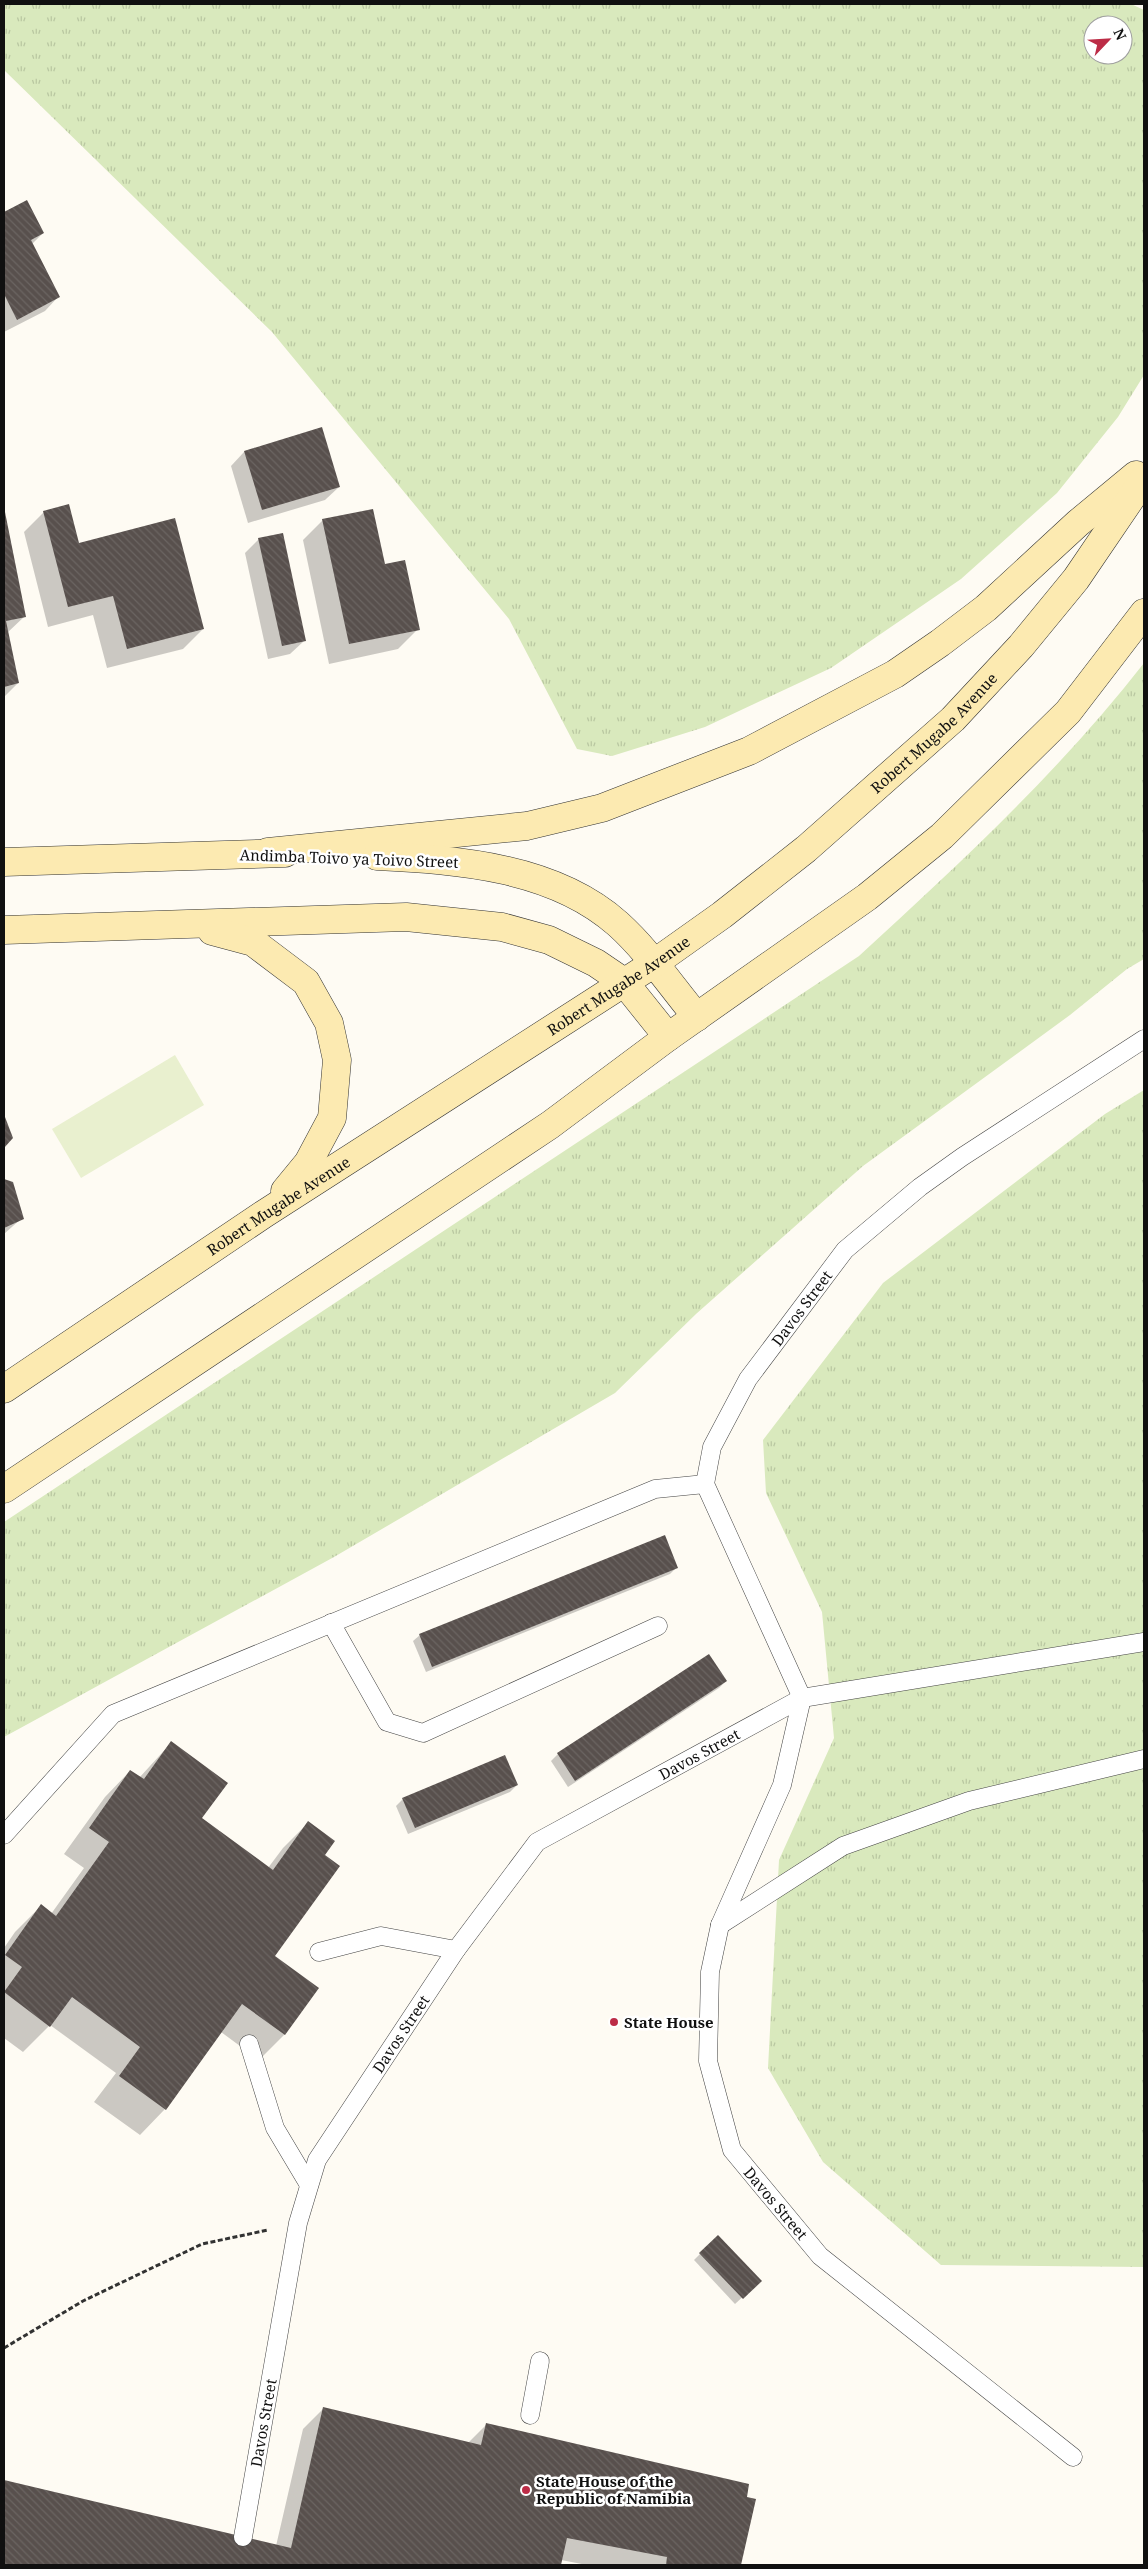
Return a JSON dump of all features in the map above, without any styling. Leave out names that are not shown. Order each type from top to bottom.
[{"type":"main road","points":[[268,852],[527,826],[602,808],[750,751],[895,674],[940,643],[986,608],[1078,523],[1144,468]]},
{"type":"main road","name":"Robert Mugabe Avenue","points":[[4,1389],[264,1214],[653,964],[722,915],[806,850],[953,719],[1021,646],[1076,579],[1144,479]]},
{"type":"main road","points":[[4,1489],[550,1125],[668,1037],[867,896],[942,836],[1068,712],[1144,613]]},
{"type":"main road","name":"Andimba Toivo ya Toivo Street","points":[[4,862],[268,852],[440,859],[486,866],[528,877],[564,890],[587,902],[617,923],[637,942],[697,1017]]},
{"type":"main road","points":[[4,930],[406,917],[502,927],[549,940],[596,963],[624,982],[668,1037]]},
{"type":"main road","points":[[183,924],[253,942],[306,982],[329,1023],[337,1060],[332,1118],[308,1163],[264,1214]]},
{"type":"lane","name":"Davos Street","points":[[705,1484],[712,1447],[748,1379],[844,1250],[920,1187],[955,1162],[1144,1039]]},
{"type":"lane","points":[[4,1835],[113,1714],[655,1489],[705,1484],[802,1698]]},
{"type":"lane","points":[[331,1624],[387,1722],[423,1734],[658,1626]]},
{"type":"lane","name":"Davos Street","points":[[243,2537],[298,2224],[317,2160],[456,1950],[537,1842],[802,1698],[1144,1642]]},
{"type":"lane","name":"Davos Street","points":[[802,1698],[782,1785],[720,1924],[710,1972],[708,2061],[732,2150],[820,2256],[1073,2456]]},
{"type":"lane","points":[[720,1924],[844,1846],[969,1801],[1144,1759]]},
{"type":"lane","points":[[319,1952],[381,1936],[456,1950]]},
{"type":"lane","points":[[249,2044],[275,2128],[309,2186]]},
{"type":"lane","points":[[530,2415],[540,2361]]},
{"type":"path","points":[[4,2348],[83,2301],[202,2244],[298,2224]]},
{"type":"green space","points":[[4,4],[1131,4],[1144,10],[1144,375],[1118,417],[1057,493],[961,579],[831,668],[705,727],[612,756],[577,749],[509,619],[272,332],[4,70]]},
{"type":"green space","points":[[1144,663],[1144,959],[1127,969],[1070,1015],[863,1166],[696,1314],[615,1393],[334,1557],[4,1737],[4,1522],[859,956],[1008,816],[1112,703]]},
{"type":"green space","points":[[175,1055],[204,1105],[81,1178],[52,1129]]},
{"type":"green space","points":[[1144,1090],[1144,2267],[941,2265],[823,2162],[768,2068],[779,1860],[834,1738],[822,1612],[766,1493],[763,1440],[883,1283],[1105,1114]]},
{"type":"building","points":[[27,200],[44,233],[31,240],[60,297],[17,320],[4,294],[4,212]]},
{"type":"building","points":[[322,427],[340,487],[262,510],[244,451]]},
{"type":"building","points":[[69,504],[79,543],[175,518],[204,629],[127,649],[113,596],[68,607],[43,511]]},
{"type":"building","points":[[373,509],[385,564],[405,560],[420,630],[349,644],[322,519]]},
{"type":"building","points":[[5,512],[26,617],[6,621],[19,683],[4,687]]},
{"type":"building","points":[[283,533],[306,641],[282,646],[258,538]]},
{"type":"building","points":[[5,1117],[13,1138],[4,1148],[4,1119]]},
{"type":"building","points":[[4,1179],[13,1182],[24,1219],[4,1228]]},
{"type":"building","points":[[665,1535],[678,1568],[432,1667],[419,1634]]},
{"type":"building","points":[[709,1654],[727,1681],[575,1781],[557,1753]]},
{"type":"building","points":[[171,1741],[228,1783],[202,1818],[273,1870],[308,1821],[335,1841],[325,1855],[340,1866],[275,1956],[319,1988],[285,2035],[242,2004],[166,2110],[119,2076],[140,2047],[72,1997],[50,2027],[4,1992],[22,1967],[5,1955],[41,1904],[56,1916],[109,1842],[89,1828],[130,1770],[144,1779]]},
{"type":"building","points":[[505,1755],[518,1785],[415,1828],[402,1798]]},
{"type":"building","points":[[718,2235],[762,2281],[743,2299],[699,2253]]},
{"type":"building","name":"State House of the Republic of Namibia","points":[[323,2407],[481,2445],[486,2423],[749,2484],[747,2497],[756,2499],[741,2565],[666,2565],[667,2557],[567,2538],[561,2565],[4,2565],[4,2480],[291,2548]]},
{"type":"place","name":"State House","points":[[614,2022]]},
{"type":"place","name":"State House of the Republic of Namibia","points":[[526,2490]]}]
